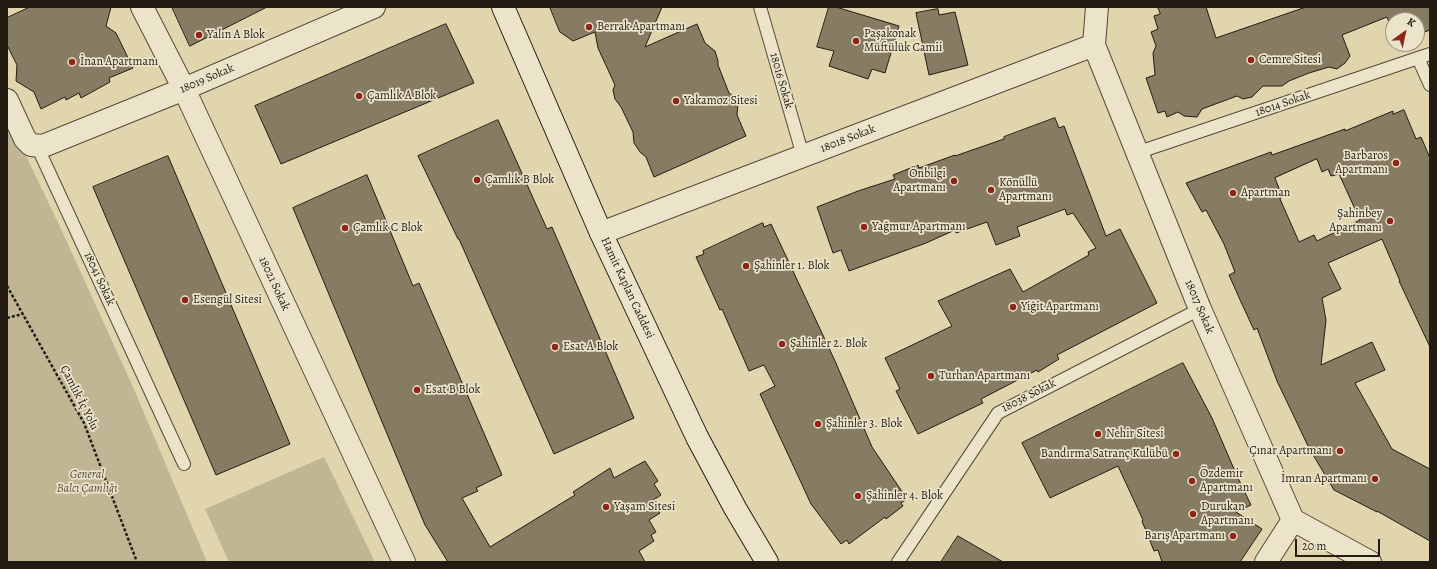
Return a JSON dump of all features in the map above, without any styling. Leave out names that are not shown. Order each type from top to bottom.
[{"type":"street","name":"18021 Sokak","points":[[142,7],[184,89],[404,562]]},
{"type":"street","name":"18019 Sokak","points":[[37,146],[49,144],[184,89],[374,7]]},
{"type":"street","name":"Hamit Kaplan Caddesi","points":[[503,7],[601,233],[697,437],[739,515],[767,562]]},
{"type":"street","name":"18017 Sokak","points":[[1097,7],[1094,45],[1136,153],[1200,309],[1293,520]]},
{"type":"street","name":"18018 Sokak","points":[[601,233],[1094,45]]},
{"type":"street","name":"18041 Sokak","points":[[7,100],[25,139],[31,145],[37,146]]},
{"type":"street","points":[[1266,562],[1293,520],[1370,562]]},
{"type":"lane","name":"18016 Sokak","points":[[760,7],[803,156]]},
{"type":"lane","name":"18014 Sokak","points":[[1136,153],[1430,54]]},
{"type":"lane","points":[[1418,58],[1430,86]]},
{"type":"lane","name":"18041 Sokak","points":[[37,146],[184,464]]},
{"type":"lane","name":"18038 Sokak","points":[[898,562],[998,413],[1200,309]]},
{"type":"path","name":"Çamlık İç Yolu","points":[[7,286],[84,423],[137,562]]},
{"type":"path","points":[[7,318],[23,314]]},
{"type":"green space","name":"General Balcı Çamlığı","points":[[7,116],[61,229],[133,387],[207,562],[7,562]]},
{"type":"green space","points":[[324,457],[375,562],[229,562],[205,509]]},
{"type":"building","name":"İnan Apartmanı","points":[[30,7],[111,7],[106,26],[116,33],[133,68],[109,78],[110,82],[81,98],[79,93],[66,100],[65,97],[41,109],[34,92],[16,81],[17,65],[7,45],[7,18]]},
{"type":"building","name":"Yalın A Blok","points":[[172,7],[267,7],[190,46]]},
{"type":"building","name":"Yakamoz Sitesi","points":[[550,7],[662,7],[645,47],[697,24],[705,43],[715,51],[718,65],[729,93],[738,103],[737,115],[746,136],[654,177],[646,157],[640,152],[634,143],[633,132],[621,107],[615,99],[613,90],[615,85],[598,48],[595,32],[573,41],[560,32]]},
{"type":"building","name":"Paşakonak Müftülük Camii","points":[[829,7],[836,7],[899,26],[885,73],[872,69],[868,79],[829,66],[834,51],[817,47]]},
{"type":"building","name":"Cemre Sitesi","points":[[1158,7],[1206,7],[1216,38],[1306,7],[1430,7],[1430,30],[1425,32],[1425,12],[1385,12],[1385,18],[1342,35],[1350,56],[1345,63],[1337,69],[1329,67],[1309,73],[1289,81],[1282,86],[1263,86],[1252,97],[1243,99],[1237,96],[1202,109],[1197,117],[1184,116],[1178,112],[1167,117],[1165,111],[1158,113],[1146,78],[1155,75],[1153,53],[1156,46],[1151,32],[1158,29],[1154,16],[1160,14]]},
{"type":"building","points":[[938,9],[939,15],[955,12],[968,65],[929,75],[916,13]]},
{"type":"building","name":"Çamlık A Blok","points":[[446,24],[474,83],[281,164],[255,106]]},
{"type":"building","points":[[1404,110],[1416,139],[1421,137],[1430,158],[1430,347],[1399,281],[1382,239],[1328,263],[1341,289],[1322,298],[1326,320],[1321,365],[1372,342],[1385,370],[1355,383],[1392,449],[1430,469],[1430,541],[1377,511],[1334,490],[1309,448],[1277,381],[1257,328],[1254,330],[1241,302],[1229,275],[1235,272],[1224,244],[1206,210],[1202,212],[1186,183],[1271,152],[1272,155],[1345,129],[1345,131],[1393,111],[1393,114]],"holes":[[[1317,159],[1322,172],[1328,169],[1331,176],[1339,174],[1360,220],[1317,241],[1314,235],[1299,242],[1280,199],[1282,196],[1275,178]]]},
{"type":"building","points":[[1055,118],[1059,128],[1064,126],[1106,236],[1120,229],[1157,303],[1057,355],[1059,359],[1038,372],[1037,370],[981,399],[983,403],[918,434],[896,391],[900,389],[885,358],[952,326],[938,301],[1010,269],[1023,292],[1089,255],[1088,252],[1096,248],[1073,213],[1067,215],[1065,209],[1017,227],[1020,236],[996,245],[987,222],[956,233],[955,230],[926,243],[849,271],[841,250],[833,253],[817,207],[858,191],[895,179],[893,175],[918,165],[919,168],[955,156],[1004,139],[1004,137]]},
{"type":"building","name":"Esat A Blok","points":[[498,120],[547,229],[552,227],[634,418],[554,454],[459,239],[418,156]]},
{"type":"building","name":"Esengül Sitesi","points":[[168,156],[290,444],[216,475],[93,187]]},
{"type":"building","points":[[367,175],[413,286],[419,283],[502,475],[476,488],[478,491],[462,498],[490,547],[575,495],[573,492],[610,468],[614,478],[645,461],[658,481],[654,484],[661,495],[652,501],[660,513],[649,520],[656,532],[651,535],[654,541],[639,551],[645,562],[448,562],[425,525],[293,208]]},
{"type":"building","points":[[763,223],[764,227],[771,224],[835,361],[872,447],[907,499],[901,503],[903,506],[886,519],[885,517],[849,544],[847,540],[841,544],[811,504],[760,394],[775,386],[764,365],[749,371],[722,309],[720,310],[696,257],[704,254],[703,251]]},
{"type":"building","points":[[1183,363],[1212,418],[1251,505],[1236,512],[1262,529],[1240,562],[1162,562],[1158,550],[1154,551],[1142,521],[1143,520],[1118,466],[1050,498],[1022,443]]},
{"type":"building","points":[[958,536],[1003,562],[941,562]]},
{"type":"place","name":"Berrak Apartmanı","points":[[589,27]]},
{"type":"place","name":"Yalın A Blok","points":[[199,35]]},
{"type":"place","name":"Paşakonak Müftülük Camii","points":[[856,41]]},
{"type":"place","name":"Cemre Sitesi","points":[[1251,60]]},
{"type":"place","name":"İnan Apartmanı","points":[[72,62]]},
{"type":"place","name":"Çamlık A Blok","points":[[359,96]]},
{"type":"place","name":"Yakamoz Sitesi","points":[[676,101]]},
{"type":"place","name":"Barbaros Apartmanı","points":[[1396,163]]},
{"type":"place","name":"Çamlık B Blok","points":[[477,180]]},
{"type":"place","name":"Önbilgi Apartmanı","points":[[954,181]]},
{"type":"place","name":"Könüllü Apartmanı","points":[[991,190]]},
{"type":"place","name":"Apartman","points":[[1233,193]]},
{"type":"place","name":"Şahinbey Apartmanı","points":[[1390,221]]},
{"type":"place","name":"Yağmur Apartmanı","points":[[864,227]]},
{"type":"place","name":"Çamlık C Blok","points":[[345,228]]},
{"type":"place","name":"Şahinler 1. Blok","points":[[746,266]]},
{"type":"place","name":"Esengül Sitesi","points":[[185,300]]},
{"type":"place","name":"Yiğit Apartmanı","points":[[1013,307]]},
{"type":"place","name":"Şahinler 2. Blok","points":[[782,344]]},
{"type":"place","name":"Esat A Blok","points":[[555,347]]},
{"type":"place","name":"Turhan Apartmanı","points":[[931,376]]},
{"type":"place","name":"Esat B Blok","points":[[417,390]]},
{"type":"place","name":"Şahinler 3. Blok","points":[[818,424]]},
{"type":"place","name":"Nehir Sitesi","points":[[1098,434]]},
{"type":"place","name":"Çınar Apartmanı","points":[[1340,451]]},
{"type":"place","name":"Bandırma Satranç Kulübü","points":[[1176,454]]},
{"type":"place","name":"İmran Apartmanı","points":[[1375,479]]},
{"type":"place","name":"Özdemir Apartmanı","points":[[1192,481]]},
{"type":"place","name":"Şahinler 4. Blok","points":[[858,496]]},
{"type":"place","name":"Yaşam Sitesi","points":[[606,507]]},
{"type":"place","name":"Durukan Apartmanı","points":[[1193,514]]},
{"type":"place","name":"Barış Apartmanı","points":[[1233,536]]}]
